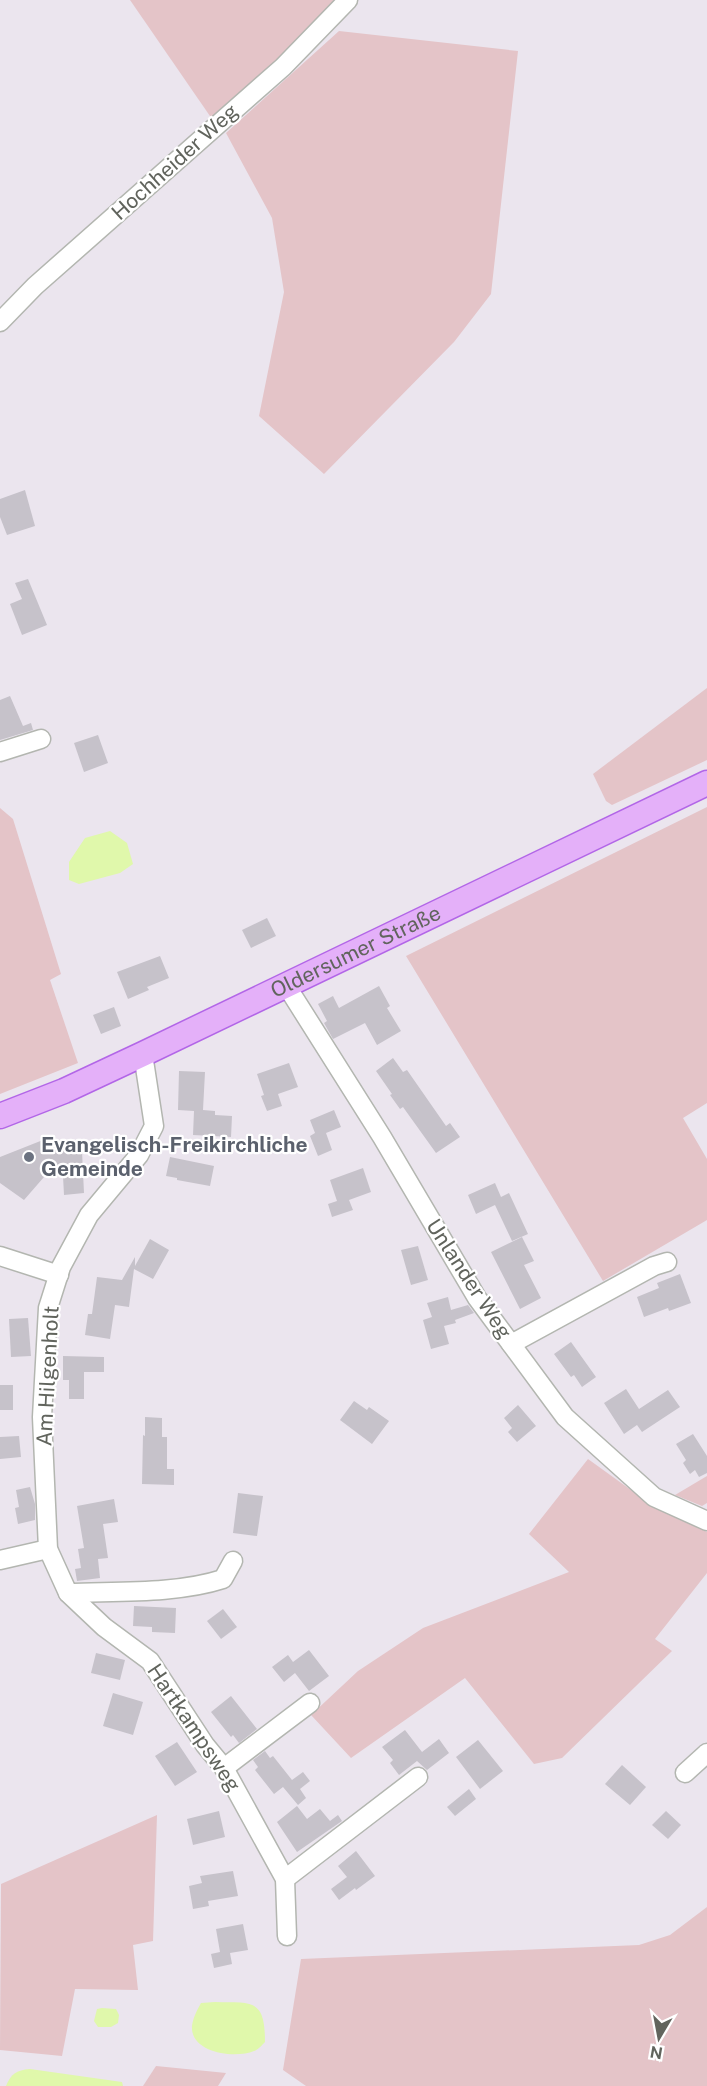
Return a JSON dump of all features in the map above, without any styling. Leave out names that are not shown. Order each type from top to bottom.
[{"type":"main road","name":"Oldersumer Straße","points":[[0,1116],[64,1091],[143,1054],[707,783]]},
{"type":"street","name":"Hochheider Weg","points":[[0,322],[36,286],[283,67],[348,0]]},
{"type":"street","points":[[0,752],[41,739]]},
{"type":"street","name":"Unlander Weg","points":[[286,985],[382,1137],[477,1298],[565,1417],[654,1497],[707,1521]]},
{"type":"street","name":"Am Hilgenholt","points":[[48,1548],[42,1417],[48,1308],[59,1275],[89,1215],[139,1155],[154,1126],[143,1054]]},
{"type":"street","points":[[0,1256],[59,1275]]},
{"type":"street","points":[[511,1344],[654,1266],[668,1262]]},
{"type":"street","points":[[0,1560],[48,1548]]},
{"type":"street","name":"Hartkampsweg","points":[[48,1548],[68,1593],[104,1627],[150,1661],[205,1745],[224,1768],[285,1879],[288,1936]]},
{"type":"street","points":[[68,1593],[208,1584],[223,1579],[233,1561]]},
{"type":"street","points":[[224,1768],[310,1703]]},
{"type":"street","points":[[685,1773],[707,1753]]},
{"type":"street","points":[[285,1879],[418,1777]]},
{"type":"shaded area","points":[[130,0],[341,0],[277,66],[212,119]]},
{"type":"shaded area","points":[[339,31],[518,51],[491,294],[454,342],[324,474],[259,416],[284,292],[272,218],[226,133]]},
{"type":"shaded area","points":[[707,688],[707,760],[612,805],[606,801],[593,774]]},
{"type":"shaded area","points":[[707,807],[707,1103],[683,1118],[707,1159],[707,1220],[603,1281],[406,956]]},
{"type":"shaded area","points":[[0,808],[13,819],[61,974],[50,980],[78,1063],[0,1094]]},
{"type":"shaded area","points":[[110,831],[127,843],[133,864],[120,873],[79,884],[69,880],[69,862],[85,838]]},
{"type":"shaded area","points":[[588,1459],[649,1503],[707,1532],[707,1573],[655,1639],[672,1651],[562,1758],[534,1764],[465,1678],[351,1758],[311,1715],[358,1671],[423,1628],[569,1572],[529,1534]]},
{"type":"shaded area","points":[[707,1476],[707,1503],[702,1506],[675,1495]]},
{"type":"shaded area","points":[[157,1815],[153,1941],[133,1945],[138,1990],[75,1989],[62,2056],[0,2050],[1,1884]]},
{"type":"shaded area","points":[[707,1907],[707,2086],[306,2086],[283,2070],[301,1959],[639,1945],[670,1935]]},
{"type":"shaded area","points":[[201,2003],[247,2003],[259,2010],[265,2042],[255,2050],[246,2053],[226,2054],[215,2052],[198,2042],[193,2035],[192,2026],[195,2014]]},
{"type":"shaded area","points":[[97,2009],[116,2009],[119,2015],[118,2023],[111,2027],[98,2027],[94,2021]]},
{"type":"shaded area","points":[[156,2066],[226,2073],[218,2086],[143,2086]]},
{"type":"shaded area","points":[[30,2069],[122,2082],[123,2086],[6,2086],[15,2073]]},
{"type":"building","points":[[25,490],[35,526],[7,535],[0,517],[0,499]]},
{"type":"building","points":[[28,579],[47,625],[22,635],[10,604],[22,599],[15,583]]},
{"type":"building","points":[[10,696],[23,726],[31,723],[33,730],[0,740],[0,700]]},
{"type":"building","points":[[98,735],[108,763],[84,772],[74,743]]},
{"type":"building","points":[[267,918],[276,936],[251,948],[242,930]]},
{"type":"building","points":[[160,956],[169,978],[147,987],[149,990],[128,999],[117,972]]},
{"type":"building","points":[[379,986],[390,1006],[387,1008],[401,1031],[377,1045],[365,1023],[333,1039],[324,1023],[327,1021],[318,1004],[333,996],[339,1008]]},
{"type":"building","points":[[114,1007],[121,1026],[101,1034],[93,1015]]},
{"type":"building","points":[[393,1058],[403,1072],[407,1070],[446,1126],[450,1123],[460,1137],[436,1153],[403,1107],[400,1109],[376,1071]]},
{"type":"building","points":[[289,1063],[298,1087],[278,1094],[282,1106],[267,1111],[261,1096],[264,1095],[257,1074]]},
{"type":"building","points":[[179,1071],[205,1072],[203,1110],[215,1111],[215,1115],[232,1116],[231,1137],[193,1135],[194,1111],[178,1110]]},
{"type":"building","points":[[334,1110],[341,1127],[326,1133],[332,1150],[318,1156],[310,1136],[315,1133],[310,1120]]},
{"type":"building","points":[[48,1138],[66,1153],[82,1151],[84,1193],[64,1195],[63,1176],[44,1177],[24,1200],[0,1183],[0,1157]]},
{"type":"building","points":[[170,1157],[214,1166],[210,1186],[166,1176]]},
{"type":"building","points":[[363,1168],[371,1192],[349,1200],[353,1210],[332,1217],[328,1204],[337,1201],[330,1180]]},
{"type":"building","points":[[495,1183],[501,1197],[509,1193],[528,1234],[512,1241],[495,1205],[476,1214],[468,1195]]},
{"type":"building","points":[[522,1237],[534,1261],[524,1265],[541,1298],[520,1309],[491,1252]]},
{"type":"building","points":[[150,1239],[169,1250],[153,1279],[134,1269],[129,1307],[115,1305],[110,1339],[85,1335],[88,1314],[92,1314],[97,1277],[122,1280],[135,1257],[135,1266]]},
{"type":"building","points":[[418,1246],[428,1280],[411,1285],[401,1250]]},
{"type":"building","points":[[680,1274],[691,1303],[644,1317],[637,1297],[659,1288],[657,1283]]},
{"type":"building","points":[[448,1297],[451,1310],[468,1305],[474,1313],[455,1320],[456,1323],[444,1326],[449,1344],[431,1349],[423,1320],[432,1317],[427,1303]]},
{"type":"building","points":[[28,1318],[31,1356],[11,1357],[9,1319]]},
{"type":"building","points":[[571,1342],[596,1377],[582,1387],[574,1375],[571,1377],[554,1354]]},
{"type":"building","points":[[63,1356],[104,1357],[104,1372],[84,1372],[84,1399],[69,1399],[69,1380],[63,1380]]},
{"type":"building","points":[[0,1385],[13,1385],[13,1410],[0,1410]]},
{"type":"building","points":[[626,1389],[639,1409],[668,1390],[680,1407],[642,1432],[637,1425],[624,1434],[604,1403]]},
{"type":"building","points":[[354,1401],[367,1410],[369,1407],[389,1421],[372,1444],[340,1420]]},
{"type":"building","points":[[518,1405],[536,1426],[517,1442],[508,1432],[512,1428],[504,1418]]},
{"type":"building","points":[[145,1417],[162,1418],[162,1437],[167,1437],[167,1469],[174,1469],[174,1485],[142,1484]]},
{"type":"building","points":[[693,1434],[707,1456],[707,1473],[699,1477],[695,1470],[690,1474],[683,1463],[686,1460],[676,1444]]},
{"type":"building","points":[[19,1436],[21,1457],[0,1459],[0,1437]]},
{"type":"building","points":[[30,1487],[35,1504],[35,1520],[18,1524],[15,1508],[19,1507],[16,1490]]},
{"type":"building","points":[[238,1493],[263,1496],[257,1536],[233,1533]]},
{"type":"building","points":[[114,1499],[118,1522],[103,1524],[108,1558],[98,1559],[100,1578],[77,1581],[75,1569],[81,1568],[78,1549],[84,1548],[77,1506]]},
{"type":"building","points":[[134,1606],[176,1608],[175,1633],[152,1632],[152,1627],[133,1626]]},
{"type":"building","points":[[223,1609],[237,1627],[221,1639],[207,1621]]},
{"type":"building","points":[[309,1650],[329,1676],[309,1691],[295,1673],[284,1682],[272,1667],[288,1655],[293,1662]]},
{"type":"building","points":[[96,1653],[125,1660],[120,1680],[91,1673]]},
{"type":"building","points":[[113,1693],[143,1702],[133,1735],[103,1726]]},
{"type":"building","points":[[231,1696],[257,1729],[239,1743],[233,1735],[231,1737],[211,1712]]},
{"type":"building","points":[[405,1730],[422,1752],[439,1739],[449,1753],[427,1770],[417,1761],[399,1775],[390,1763],[393,1760],[382,1747]]},
{"type":"building","points":[[478,1740],[503,1771],[480,1789],[456,1757]]},
{"type":"building","points":[[177,1742],[197,1772],[175,1786],[155,1756]]},
{"type":"building","points":[[265,1751],[270,1758],[273,1756],[292,1780],[303,1772],[310,1781],[300,1789],[306,1798],[298,1805],[283,1787],[274,1794],[255,1770],[258,1767],[253,1760]]},
{"type":"building","points":[[622,1765],[646,1787],[630,1805],[605,1784]]},
{"type":"building","points":[[469,1789],[476,1799],[455,1816],[447,1807]]},
{"type":"building","points":[[297,1806],[307,1819],[320,1809],[330,1821],[338,1815],[342,1821],[297,1852],[277,1822]]},
{"type":"building","points":[[219,1811],[225,1837],[193,1845],[187,1819]]},
{"type":"building","points":[[666,1811],[681,1825],[668,1839],[652,1825]]},
{"type":"building","points":[[356,1851],[375,1876],[339,1900],[331,1889],[347,1877],[338,1866]]},
{"type":"building","points":[[233,1871],[238,1896],[208,1901],[209,1906],[193,1909],[189,1886],[202,1883],[200,1876]]},
{"type":"building","points":[[243,1924],[248,1950],[230,1953],[232,1964],[214,1968],[211,1954],[220,1952],[216,1929]]},
{"type":"place","name":"Evangelisch-Freikirchliche Gemeinde","points":[[29,1157]]}]
